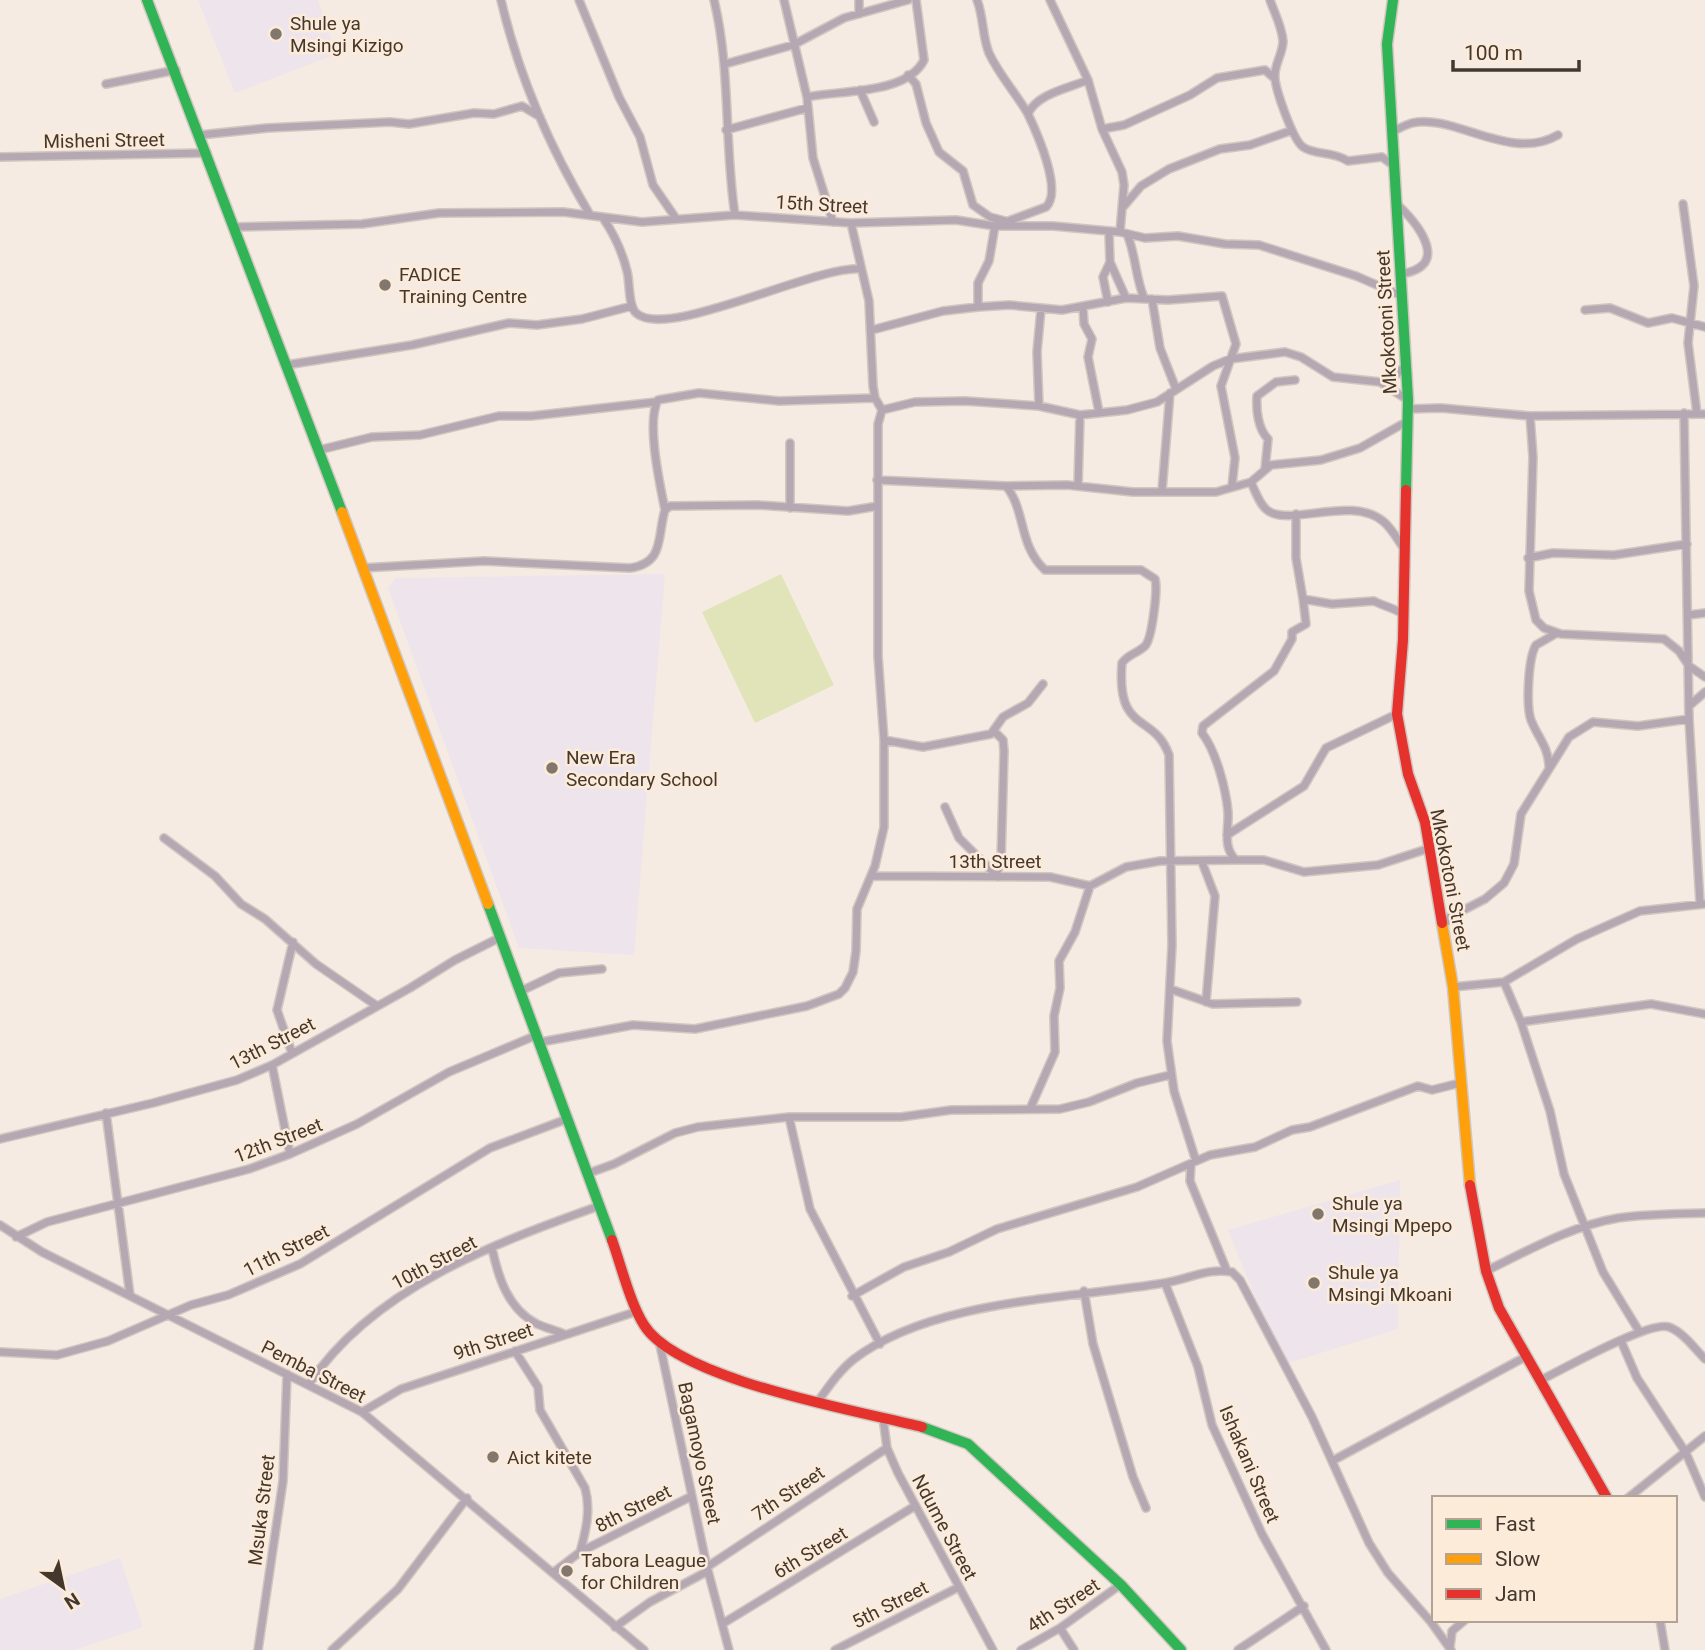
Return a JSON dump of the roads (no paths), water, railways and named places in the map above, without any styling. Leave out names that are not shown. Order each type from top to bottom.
[{"type":"main road","points":[[147,0],[208,153],[233,227],[319,450],[644,1326],[660,1345],[720,1374],[883,1415],[939,1431],[968,1444],[1121,1585],[1181,1650]]},
{"type":"main road","name":"Mkokotoni Street","points":[[1393,0],[1387,44],[1408,405],[1401,613],[1403,639],[1397,713],[1408,774],[1425,822],[1427,849],[1453,987],[1466,1166],[1486,1270],[1499,1308],[1606,1496]]},
{"type":"street","points":[[501,0],[505,27],[537,115],[567,177],[589,214]]},
{"type":"street","points":[[579,0],[619,97],[640,137],[653,185],[675,217]]},
{"type":"street","points":[[714,0],[723,37],[726,130],[735,215]]},
{"type":"street","points":[[784,0],[807,97],[813,158],[833,222]]},
{"type":"street","points":[[859,0],[859,14]]},
{"type":"street","points":[[725,64],[793,45],[859,14],[908,0]]},
{"type":"street","points":[[807,97],[877,89],[908,75],[924,60],[916,0]]},
{"type":"street","points":[[977,0],[984,16],[990,55],[1028,114],[1050,175],[1053,195],[1046,207],[995,226],[989,261],[978,283],[978,307]]},
{"type":"street","points":[[1050,0],[1088,80],[1102,129],[1122,172],[1123,233],[1134,250],[1138,282],[1148,298],[1173,391],[1162,491]]},
{"type":"street","points":[[1270,0],[1281,29],[1283,44],[1274,79]]},
{"type":"street","points":[[106,84],[176,70]]},
{"type":"street","points":[[1102,129],[1124,125],[1190,95],[1217,78],[1265,70],[1274,79],[1290,131],[1302,147],[1312,151],[1338,153],[1348,161],[1382,157],[1394,161]]},
{"type":"street","points":[[908,75],[916,84],[926,123],[939,152],[963,171],[973,205],[990,217],[1006,221]]},
{"type":"street","points":[[1028,114],[1035,102],[1088,80]]},
{"type":"street","points":[[860,90],[874,122]]},
{"type":"street","points":[[200,135],[267,128],[390,122],[410,124],[474,113],[494,114],[522,106],[537,115]]},
{"type":"street","points":[[726,130],[807,108]]},
{"type":"street","points":[[1391,132],[1419,123],[1523,144],[1545,142],[1558,135]]},
{"type":"street","points":[[1124,206],[1141,186],[1169,169],[1220,149],[1250,145],[1290,131]]},
{"type":"street","name":"Misheni Street","points":[[0,157],[208,153]]},
{"type":"street","points":[[1380,382],[1408,405],[1530,416],[1701,414],[1688,343],[1693,286],[1683,204]]},
{"type":"street","points":[[1398,205],[1414,219],[1428,246],[1423,266],[1400,274]]},
{"type":"street","name":"15th Street","points":[[233,227],[362,224],[439,213],[589,214],[642,222],[675,217],[735,215],[851,223],[956,220],[995,226],[1053,226],[1259,245],[1356,276],[1400,295]]},
{"type":"street","points":[[603,218],[618,244],[627,270],[632,306],[642,317],[671,319],[729,305],[822,273],[860,269]]},
{"type":"street","points":[[851,223],[869,301],[875,398],[882,410],[915,402],[965,401],[1039,406],[1080,415],[1142,408],[1230,359],[1285,352],[1301,357],[1333,377],[1380,382],[1394,377],[1406,364]]},
{"type":"street","points":[[1109,233],[1110,262],[1126,298]]},
{"type":"street","points":[[1108,302],[1103,277],[1110,262]]},
{"type":"street","points":[[872,330],[943,311],[978,307],[1009,305],[1041,309],[1083,307],[1126,298],[1222,296],[1234,330],[1235,351],[1221,386],[1235,457],[1232,486]]},
{"type":"street","points":[[286,365],[412,345],[509,323],[537,325],[582,320],[632,306]]},
{"type":"street","points":[[1083,307],[1084,324],[1092,339],[1088,357],[1099,412]]},
{"type":"street","points":[[1585,310],[1609,308],[1648,323],[1672,318],[1705,327]]},
{"type":"street","points":[[1039,406],[1037,352],[1041,309]]},
{"type":"street","points":[[1265,469],[1268,439],[1262,430],[1257,396],[1276,382],[1295,380]]},
{"type":"street","points":[[319,450],[348,441],[420,435],[499,416],[531,416],[656,402],[699,393],[779,401],[875,398]]},
{"type":"street","points":[[361,568],[484,561],[637,567],[647,563],[658,550],[665,510],[656,455],[656,402]]},
{"type":"street","name":"12th Street","points":[[16,1237],[47,1222],[249,1169],[290,1154],[357,1124],[449,1072],[539,1039],[633,1024],[695,1029],[807,1006],[839,994],[853,972],[857,909],[872,876],[884,827],[884,740],[878,656],[877,480],[878,424],[882,410]]},
{"type":"street","points":[[1453,987],[1504,982],[1577,939],[1640,911],[1702,903],[1689,719],[1684,413]]},
{"type":"street","points":[[1078,486],[1080,415]]},
{"type":"street","points":[[1530,416],[1533,457],[1528,558],[1532,613],[1544,628],[1558,633],[1601,634],[1631,639],[1656,637],[1672,645],[1689,666],[1705,677]]},
{"type":"street","points":[[877,480],[1204,493],[1251,482],[1265,469],[1277,464],[1321,460],[1360,448],[1406,422]]},
{"type":"street","points":[[790,443],[790,508]]},
{"type":"street","points":[[1251,482],[1268,511],[1277,515],[1327,510],[1368,514],[1384,522],[1404,549]]},
{"type":"street","points":[[1006,486],[1015,502],[1023,538],[1045,570],[1141,570],[1155,579],[1157,590],[1150,637],[1143,648],[1128,656],[1122,663],[1123,692],[1125,707],[1131,716],[1162,739],[1169,755],[1170,989],[1167,1041],[1170,1075],[1193,1162],[1190,1181],[1227,1271],[1240,1280],[1332,1461],[1369,1543],[1388,1573],[1451,1649]]},
{"type":"street","points":[[665,510],[678,505],[848,511],[878,506]]},
{"type":"street","points":[[1236,860],[1229,853],[1225,796],[1213,748],[1202,733],[1203,726],[1280,665],[1292,632],[1306,624],[1296,558],[1296,514]]},
{"type":"street","points":[[1528,558],[1553,553],[1614,555],[1686,544]]},
{"type":"street","points":[[1303,599],[1332,604],[1374,601],[1382,607],[1401,613]]},
{"type":"street","points":[[1689,615],[1705,613]]},
{"type":"street","points":[[1549,767],[1547,747],[1533,724],[1528,708],[1531,683],[1528,670],[1536,645],[1558,633]]},
{"type":"street","points":[[884,740],[923,747],[966,741],[995,732],[1003,717],[1028,703],[1043,684]]},
{"type":"street","points":[[1689,706],[1705,692]]},
{"type":"street","points":[[1227,835],[1304,786],[1326,748],[1397,713]]},
{"type":"street","points":[[1443,926],[1450,917],[1495,892],[1504,883],[1514,864],[1521,814],[1569,737],[1593,722],[1638,726],[1689,719]]},
{"type":"street","points":[[995,732],[1003,740],[1005,760],[1001,860],[997,877]]},
{"type":"street","points":[[945,807],[959,838],[997,877]]},
{"type":"street","points":[[164,838],[215,876],[242,904],[316,964],[377,1006]]},
{"type":"street","points":[[1030,1109],[1055,1052],[1054,1016],[1060,988],[1059,961],[1075,933],[1090,886],[1107,879],[1121,868],[1170,860],[1264,860],[1304,872],[1378,865],[1427,849]]},
{"type":"street","points":[[1202,862],[1214,896],[1206,1002]]},
{"type":"street","name":"13th Street","points":[[872,876],[1050,877],[1090,886]]},
{"type":"street","name":"13th Street","points":[[0,1139],[204,1090],[272,1065],[454,960],[499,939]]},
{"type":"street","points":[[292,1054],[277,1010],[293,943]]},
{"type":"street","points":[[521,991],[559,973],[602,969]]},
{"type":"street","points":[[1504,982],[1521,1023],[1550,1111],[1560,1163],[1604,1272],[1639,1331]]},
{"type":"street","points":[[1170,989],[1206,1002],[1297,1002]]},
{"type":"street","points":[[1521,1023],[1651,1004],[1705,1014]]},
{"type":"street","points":[[272,1065],[290,1154]]},
{"type":"street","points":[[589,1173],[614,1164],[675,1133],[698,1127],[789,1117],[901,1117],[951,1110],[1030,1109],[1078,1105],[1137,1083],[1170,1075]]},
{"type":"street","points":[[852,1296],[904,1267],[949,1252],[996,1229],[1138,1187],[1193,1162],[1261,1145],[1292,1130],[1310,1127],[1418,1086],[1430,1090],[1460,1083]]},
{"type":"street","points":[[106,1113],[130,1295]]},
{"type":"street","points":[[789,1117],[810,1209],[852,1296],[880,1344]]},
{"type":"street","name":"11th Street","points":[[0,1352],[57,1355],[108,1341],[136,1326],[191,1305],[228,1295],[300,1264],[473,1157],[516,1136],[567,1119]]},
{"type":"street","name":"10th Street","points":[[309,1384],[332,1352],[392,1302],[492,1248],[599,1206]]},
{"type":"street","points":[[1486,1270],[1548,1240],[1585,1227],[1635,1216],[1705,1213]]},
{"type":"street","name":"Pemba Street","points":[[0,1225],[16,1237],[362,1412],[644,1650]]},
{"type":"street","points":[[492,1248],[497,1275],[511,1299],[536,1323],[565,1334]]},
{"type":"street","points":[[819,1400],[853,1360],[880,1344],[919,1327],[960,1315],[1084,1291],[1165,1283],[1227,1271]]},
{"type":"street","name":"Ishakani Street","points":[[1165,1283],[1198,1367],[1212,1425],[1262,1534],[1326,1650]]},
{"type":"street","points":[[1084,1291],[1093,1344],[1133,1477],[1146,1508]]},
{"type":"street","name":"9th Street","points":[[362,1412],[401,1389],[638,1311]]},
{"type":"street","points":[[1541,1380],[1639,1331],[1659,1325],[1670,1327],[1705,1359]]},
{"type":"street","points":[[1621,1341],[1637,1378],[1686,1452],[1705,1497]]},
{"type":"street","name":"Bagamoyo Street","points":[[660,1345],[708,1569],[729,1650]]},
{"type":"street","points":[[515,1351],[538,1387],[540,1410],[584,1488],[588,1500],[587,1522],[579,1552]]},
{"type":"street","points":[[1332,1461],[1527,1356]]},
{"type":"street","name":"Msuka Street","points":[[258,1650],[283,1481],[287,1374]]},
{"type":"street","name":"Ndume Street","points":[[883,1415],[887,1448],[915,1506],[993,1650]]},
{"type":"street","points":[[1631,1496],[1705,1436]]},
{"type":"street","name":"7th Street","points":[[615,1627],[650,1602],[708,1569],[887,1448]]},
{"type":"street","name":"8th Street","points":[[554,1572],[579,1552],[692,1496]]},
{"type":"street","points":[[332,1650],[398,1589],[467,1498]]},
{"type":"street","name":"6th Street","points":[[722,1624],[915,1506]]},
{"type":"street","name":"4th Street","points":[[1021,1650],[1060,1628],[1121,1585]]},
{"type":"street","name":"5th Street","points":[[835,1650],[959,1587]]},
{"type":"street","points":[[1238,1650],[1304,1606]]},
{"type":"street","points":[[1451,1649],[1452,1631],[1463,1622]]},
{"type":"street","points":[[1660,1622],[1665,1650]]},
{"type":"street","points":[[1060,1628],[1074,1650]]},
{"type":"place","name":"Shule ya Msingi Kizigo","points":[[276,34]]},
{"type":"place","name":"FADICE Training Centre","points":[[385,285]]},
{"type":"place","name":"New Era Secondary School","points":[[552,768]]},
{"type":"place","name":"Shule ya Msingi Mpepo","points":[[1318,1214]]},
{"type":"place","name":"Shule ya Msingi Mkoani","points":[[1314,1283]]},
{"type":"place","name":"Aict kitete","points":[[493,1457]]},
{"type":"place","name":"Tabora League for Children","points":[[567,1571]]}]
